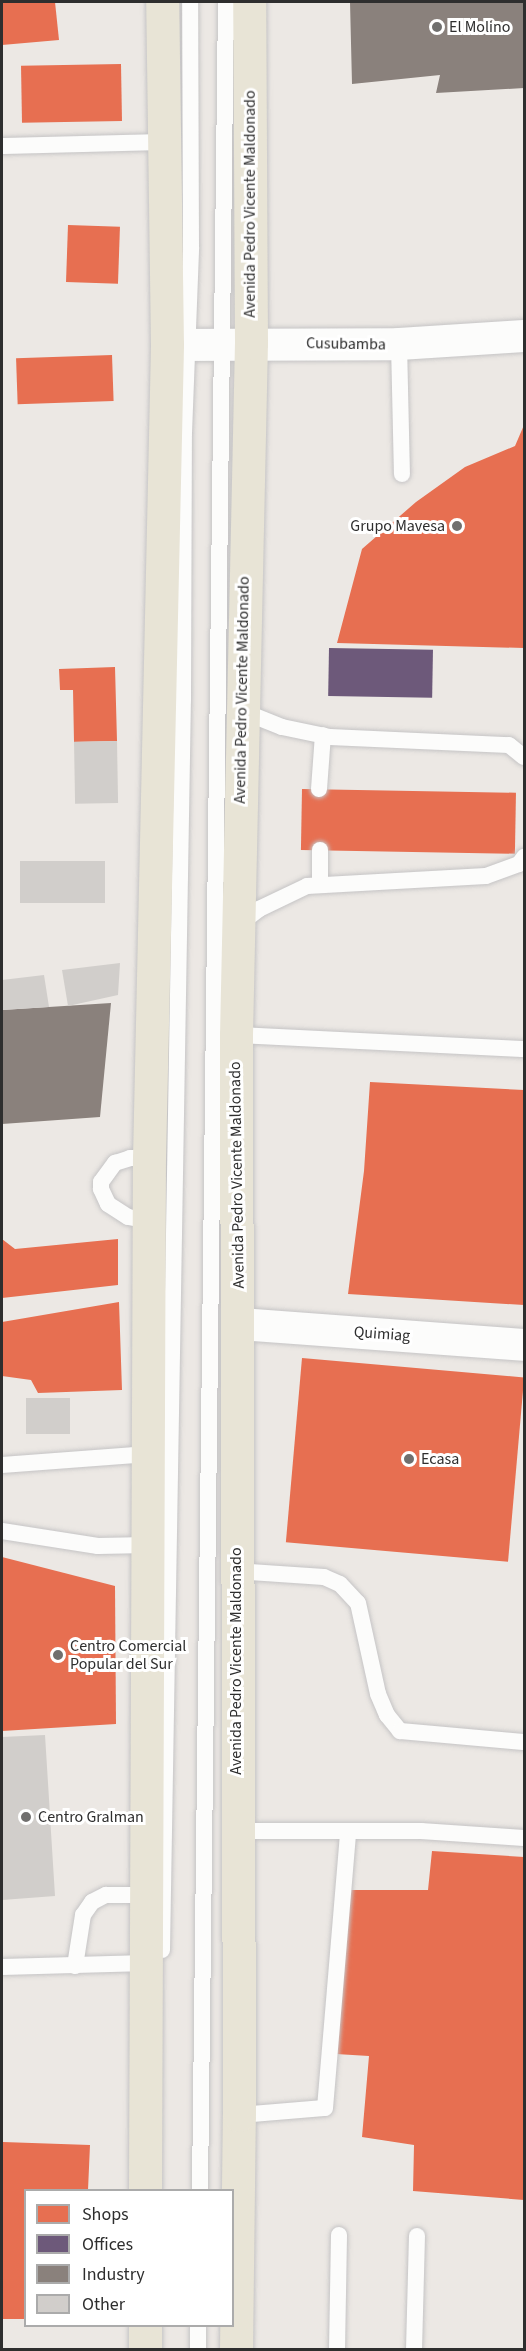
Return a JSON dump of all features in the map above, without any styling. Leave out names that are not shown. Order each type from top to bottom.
[{"type":"main road","points":[[144,2189],[147,1963],[149,1158],[177,345],[164,142],[162,2]]},
{"type":"main road","name":"Avenida Pedro Vicente Maldonado","points":[[236,2349],[239,2115],[235,1571],[239,1324],[236,1035],[242,711],[237,343],[249,2]]},
{"type":"main road","points":[[145,2327],[145,2349]]},
{"type":"street","name":"Cusubamba","points":[[177,345],[399,344],[525,336]]},
{"type":"street","name":"Quimiag","points":[[239,1324],[525,1345]]},
{"type":"lane","points":[[159,2189],[177,345],[190,2]]},
{"type":"lane","points":[[200,2189],[237,343],[226,2]]},
{"type":"lane","points":[[2,146],[164,142]]},
{"type":"lane","points":[[399,344],[402,474]]},
{"type":"lane","points":[[242,711],[282,727],[322,735],[509,745],[525,757]]},
{"type":"lane","points":[[319,789],[322,735]]},
{"type":"lane","points":[[320,850],[320,884]]},
{"type":"lane","points":[[238,926],[259,909],[320,884],[486,876],[519,864],[525,857]]},
{"type":"lane","points":[[236,1035],[525,1049]]},
{"type":"lane","points":[[149,1158],[130,1158],[115,1163],[101,1182],[101,1189],[108,1204],[128,1217],[149,1221]]},
{"type":"lane","points":[[2,1465],[148,1454]]},
{"type":"lane","points":[[2,1531],[98,1546],[148,1545]]},
{"type":"lane","points":[[235,1571],[324,1577],[340,1584],[358,1604],[378,1694],[387,1715],[400,1731],[525,1742]]},
{"type":"lane","points":[[237,1831],[348,1833],[421,1831],[525,1838]]},
{"type":"lane","points":[[239,2115],[325,2108],[348,1833]]},
{"type":"lane","points":[[75,1966],[83,1915],[92,1902],[106,1894],[147,1895]]},
{"type":"lane","points":[[2,1967],[147,1963]]},
{"type":"lane","points":[[337,2349],[339,2235]]},
{"type":"lane","points":[[414,2349],[417,2236]]},
{"type":"lane","points":[[158,2327],[158,2349]]},
{"type":"lane","points":[[198,2327],[198,2349]]},
{"type":"building: Shops","points":[[2,2],[55,2],[59,40],[2,45]]},
{"type":"building: Shops","points":[[121,64],[122,121],[22,123],[21,66]]},
{"type":"building: Shops","points":[[68,225],[120,227],[118,284],[66,282]]},
{"type":"building: Shops","points":[[112,355],[114,401],[18,404],[16,358]]},
{"type":"building: Shops","name":"Grupo Mavesa","points":[[524,425],[524,648],[337,643],[362,549],[416,502],[465,467],[515,446]]},
{"type":"building: Shops","points":[[115,667],[117,741],[74,742],[73,690],[60,690],[59,669]]},
{"type":"building: Shops","points":[[302,789],[516,793],[515,854],[301,850]]},
{"type":"building: Shops","points":[[370,1082],[524,1090],[524,1305],[348,1294],[364,1171]]},
{"type":"building: Shops","points":[[2,1239],[15,1249],[118,1239],[118,1285],[2,1298]]},
{"type":"building: Shops","points":[[119,1302],[122,1390],[38,1393],[31,1380],[2,1376],[2,1322]]},
{"type":"building: Shops","name":"Ecasa","points":[[302,1358],[524,1377],[508,1562],[286,1542]]},
{"type":"building: Shops","name":"Centro Comercial Popular del Sur","points":[[2,1557],[115,1586],[116,1724],[2,1731]]},
{"type":"building: Shops","points":[[432,1851],[524,1857],[524,2200],[413,2191],[414,2145],[362,2137],[369,2056],[336,2054],[346,1890],[428,1890]]},
{"type":"building: Shops","points":[[3,2142],[90,2145],[88,2189],[24,2189],[24,2319],[2,2319]]},
{"type":"building: Offices","points":[[329,648],[433,650],[432,698],[328,696]]},
{"type":"building: Industry","name":"El Molino","points":[[350,2],[524,2],[524,88],[436,93],[440,75],[352,84]]},
{"type":"building: Industry","points":[[111,1003],[100,1117],[2,1124],[2,1010]]},
{"type":"building: Other","points":[[117,741],[118,803],[75,804],[74,742]]},
{"type":"building: Other","points":[[20,861],[105,861],[105,903],[20,903]]},
{"type":"building: Other","points":[[120,963],[118,995],[68,1006],[62,970]]},
{"type":"building: Other","points":[[44,975],[49,1007],[2,1010],[2,980]]},
{"type":"building: Other","points":[[26,1398],[70,1398],[70,1434],[26,1434]]},
{"type":"building: Other","name":"Centro Gralman","points":[[45,1735],[55,1896],[2,1900],[2,1737]]},
{"type":"place","name":"El Molino","points":[[437,27]]},
{"type":"place","name":"Grupo Mavesa","points":[[457,526]]},
{"type":"place","name":"Ecasa","points":[[409,1459]]},
{"type":"place","name":"Centro Comercial Popular del Sur","points":[[58,1655]]},
{"type":"place","name":"Centro Gralman","points":[[26,1817]]}]
